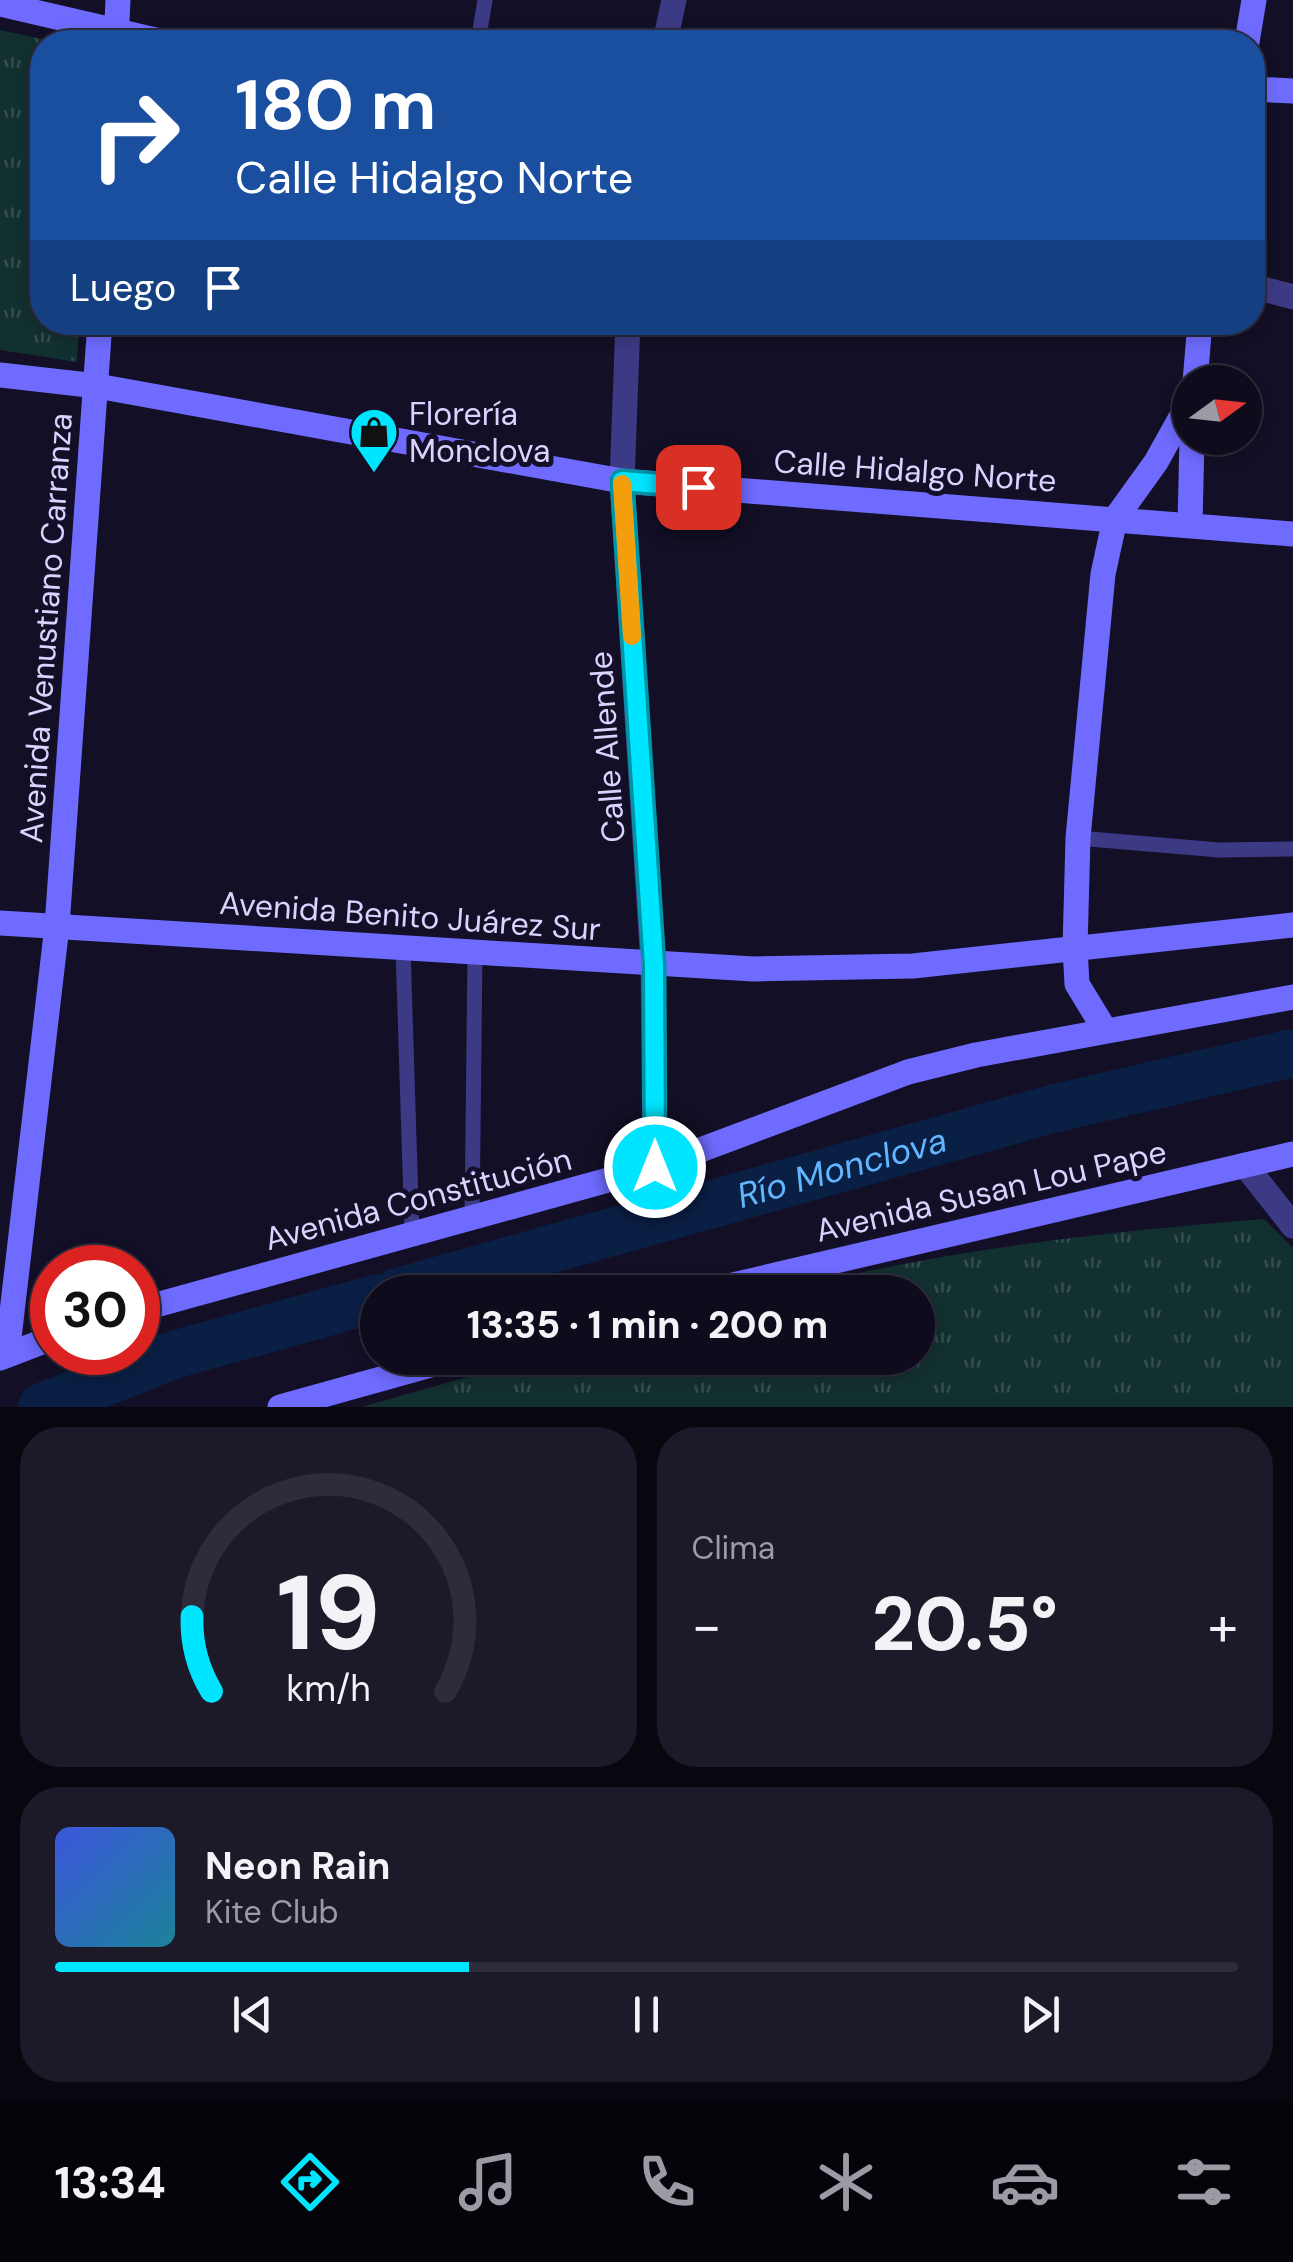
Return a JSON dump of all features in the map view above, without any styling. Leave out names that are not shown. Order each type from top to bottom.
[{"type":"street","points":[[116,30],[118,0]]},
{"type":"street","points":[[668,30],[674,0]]},
{"type":"street","points":[[1249,30],[1254,0]]},
{"type":"street","points":[[0,4],[91,30]]},
{"type":"street","points":[[1265,89],[1293,91]]},
{"type":"street","points":[[1265,289],[1293,297]]},
{"type":"street","name":"Avenida Venustiano Carranza","points":[[4,1356],[10,1251],[56,926],[99,335]]},
{"type":"street","name":"Calle Allende","points":[[628,335],[622,481],[654,965],[655,1167]]},
{"type":"street","points":[[1196,365],[1199,335]]},
{"type":"street","name":"Calle Hidalgo Norte","points":[[0,375],[97,386],[622,481],[1293,534]]},
{"type":"street","points":[[1105,1030],[1077,984],[1075,948],[1078,838],[1103,574],[1115,519],[1172,433]]},
{"type":"street","points":[[1190,524],[1192,455]]},
{"type":"street","name":"Avenida Benito Juárez Sur","points":[[0,923],[753,969],[913,966],[1293,926]]},
{"type":"street","name":"Avenida Constitución","points":[[160,1304],[655,1167],[876,1082],[976,1055],[1293,998]]},
{"type":"street","name":"Avenida Susan Lou Pape","points":[[776,1275],[1293,1154]]},
{"type":"street","points":[[1245,1165],[1293,1226]]},
{"type":"street","points":[[4,1356],[30,1346]]},
{"type":"street","points":[[280,1407],[395,1375]]},
{"type":"lane","points":[[480,30],[485,0]]},
{"type":"lane","points":[[1078,838],[1220,850],[1293,849]]},
{"type":"lane","points":[[403,948],[412,1236]]},
{"type":"lane","points":[[472,1219],[475,952]]},
{"type":"green space","points":[[0,30],[30,36],[30,335],[78,335],[77,362],[0,350]]},
{"type":"green space","points":[[1264,1219],[1293,1248],[1293,1407],[361,1407],[475,1375],[935,1375],[935,1275],[850,1275],[960,1254],[1142,1230]]},
{"type":"waterway","name":"Río Monclova","points":[[458,1275],[1052,1109],[1293,1053]]},
{"type":"waterway","name":"Río Monclova","points":[[42,1407],[173,1355],[360,1303]]},
{"type":"slow traffic","points":[[622,484],[632,636]]},
{"type":"place","name":"Florería Monclova","points":[[374,474]]},
{"type":"route","points":[[655,1167],[654,965],[622,481],[698,487]]}]
